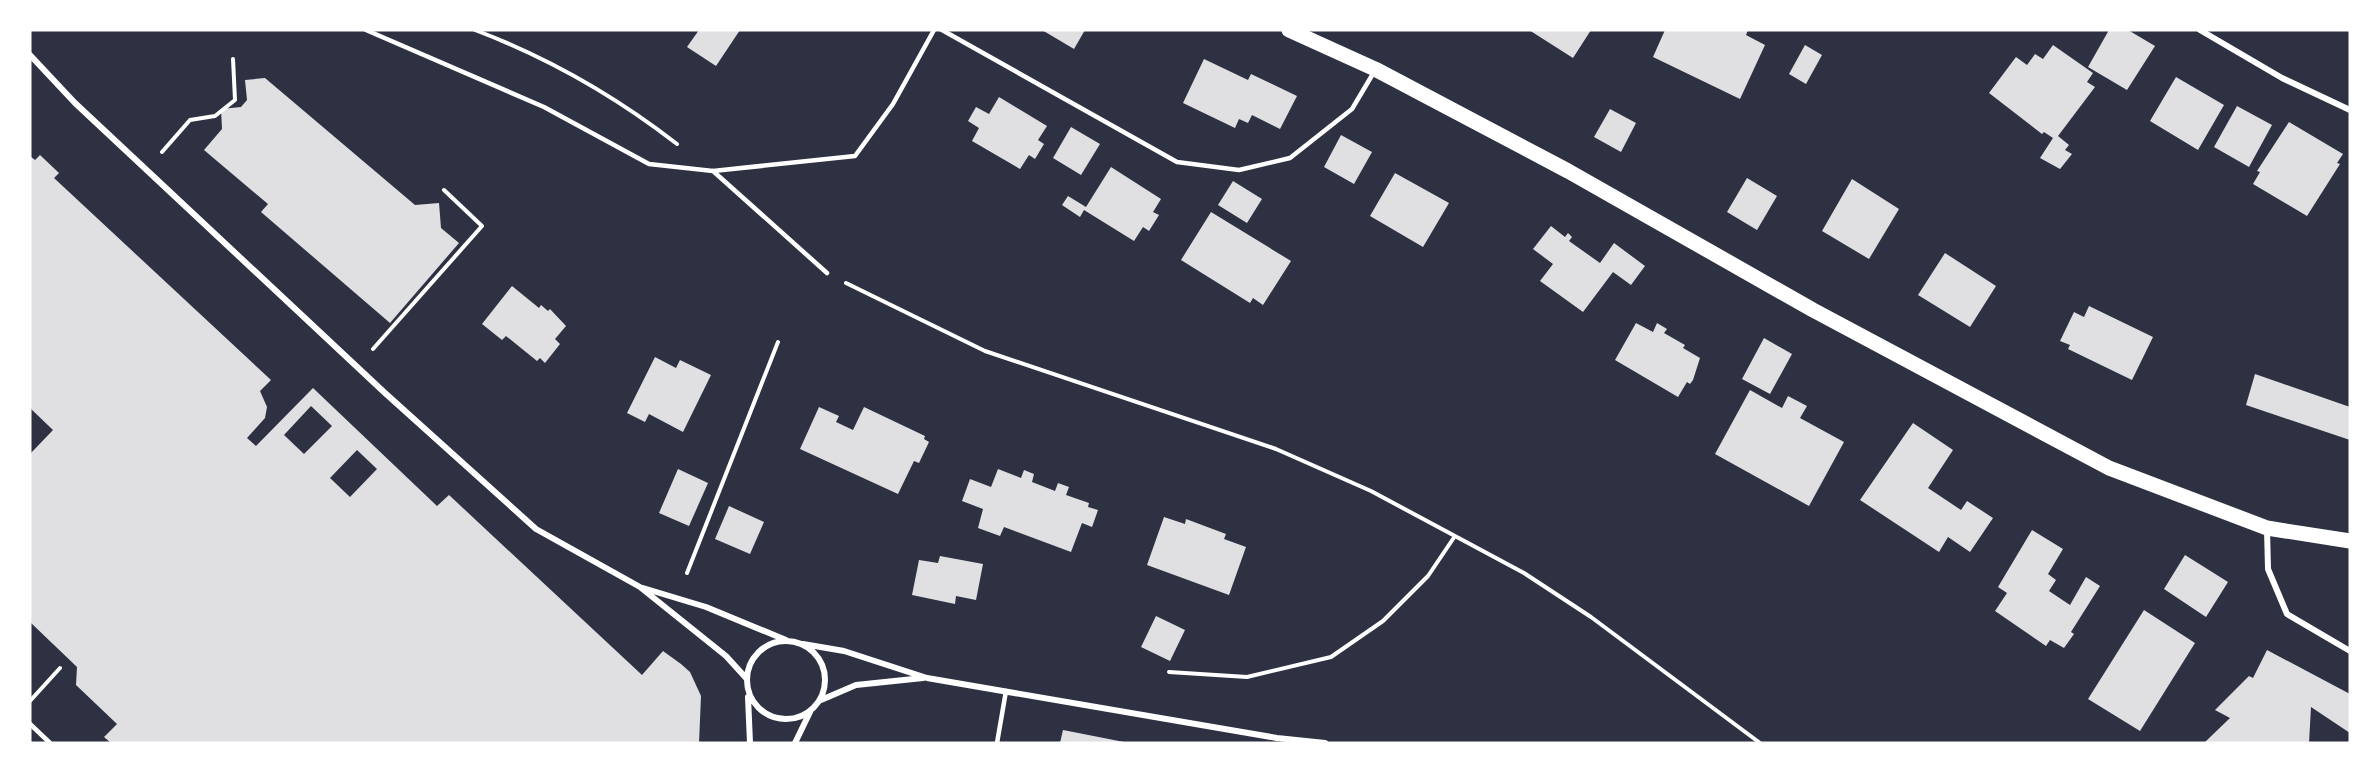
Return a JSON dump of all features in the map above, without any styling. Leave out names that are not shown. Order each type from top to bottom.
[{"type":"main road","points":[[1289,30],[1375,69],[1568,171],[1813,310],[2109,468],[2267,528],[2350,541]]},
{"type":"street","points":[[2200,30],[2282,78],[2350,110]]},
{"type":"street","points":[[30,55],[118,143],[385,393],[536,529],[640,587],[726,656],[746,678]]},
{"type":"street","points":[[2267,528],[2268,569],[2287,614],[2350,651]]},
{"type":"street","points":[[640,587],[706,607],[787,640],[844,651],[927,678],[1277,738],[1325,743]]},
{"type":"street","points":[[750,743],[746,678],[749,665],[758,652],[771,643],[787,640]]},
{"type":"street","points":[[803,644],[816,654],[824,668],[826,684],[821,700]]},
{"type":"street","points":[[795,743],[810,712],[821,700],[856,685],[927,678]]},
{"type":"street","points":[[748,693],[755,706],[766,715],[780,720],[796,719],[810,712]]},
{"type":"lane","points":[[366,30],[544,107],[650,164],[713,171],[855,156],[893,104],[934,30]]},
{"type":"lane","points":[[942,30],[1178,162],[1239,170],[1290,158],[1352,109],[1375,69]]},
{"type":"lane","points":[[713,171],[827,273]]},
{"type":"lane","points":[[997,743],[1006,691]]},
{"type":"lane","points":[[30,724],[50,743]]},
{"type":"path","points":[[475,30],[570,72],[642,117],[713,171]]},
{"type":"path","points":[[162,152],[190,120],[215,116],[235,100],[233,60]]},
{"type":"path","points":[[374,349],[482,226],[444,190]]},
{"type":"path","points":[[827,273],[986,351],[1276,449],[1371,491],[1524,573],[1591,617],[1761,743]]},
{"type":"path","points":[[687,573],[778,342]]},
{"type":"path","points":[[1169,672],[1247,677],[1331,657],[1383,621],[1428,576],[1455,536]]},
{"type":"path","points":[[30,701],[60,668]]},
{"type":"building","points":[[699,30],[740,30],[716,66],[687,47]]},
{"type":"building","points":[[1042,30],[1085,30],[1074,49]]},
{"type":"building","points":[[1529,30],[1591,30],[1573,58]]},
{"type":"building","points":[[1665,30],[1748,30],[1746,35],[1765,45],[1740,99],[1653,57]]},
{"type":"building","points":[[2109,30],[2128,30],[2155,46],[2127,90],[2088,67]]},
{"type":"building","points":[[1805,45],[1822,55],[1806,84],[1789,74]]},
{"type":"building","points":[[2053,45],[2093,73],[2087,82],[2095,87],[2058,136],[2069,145],[2065,150],[2072,154],[2060,169],[2040,158],[2053,138],[2044,132],[2042,134],[1989,93],[2016,57],[2027,65],[2035,54],[2043,59]]},
{"type":"building","points":[[1204,59],[1248,80],[1251,74],[1297,96],[1280,129],[1252,115],[1248,123],[1239,119],[1235,128],[1183,103]]},
{"type":"building","points":[[2176,77],[2224,105],[2198,150],[2150,121]]},
{"type":"building","points":[[265,78],[415,205],[439,203],[441,228],[459,243],[390,323],[261,212],[268,204],[204,150],[222,129],[221,109],[241,107],[247,100],[245,80]]},
{"type":"building","points":[[999,97],[1047,126],[1038,140],[1044,144],[1035,159],[1029,155],[1020,169],[972,141],[979,128],[968,121],[976,107],[989,114]]},
{"type":"building","points":[[2237,106],[2272,125],[2249,167],[2214,147]]},
{"type":"building","points":[[1610,109],[1636,123],[1621,152],[1594,137]]},
{"type":"building","points":[[2289,122],[2343,154],[2337,163],[2340,164],[2307,216],[2253,184],[2260,172],[2257,171]]},
{"type":"building","points":[[1071,127],[1100,144],[1081,175],[1053,158]]},
{"type":"building","points":[[1341,135],[1372,152],[1354,184],[1324,167]]},
{"type":"building","points":[[40,155],[59,173],[54,178],[271,380],[260,391],[267,407],[265,418],[247,438],[256,446],[313,388],[437,506],[449,495],[642,675],[663,651],[690,672],[701,696],[699,743],[111,743],[104,737],[117,724],[76,685],[77,667],[30,622],[30,454],[53,430],[30,408],[30,156],[35,160]],"holes":[[[311,406],[332,426],[304,454],[284,435]],[[357,450],[377,469],[350,497],[330,478]]]},
{"type":"building","points":[[1111,167],[1161,199],[1153,212],[1159,215],[1149,231],[1143,227],[1134,241],[1084,210],[1080,217],[1062,205],[1068,196],[1086,207]]},
{"type":"building","points":[[1395,173],[1449,203],[1423,247],[1370,216]]},
{"type":"building","points":[[1747,178],[1777,196],[1757,230],[1727,212]]},
{"type":"building","points":[[1852,179],[1899,209],[1869,259],[1822,231]]},
{"type":"building","points":[[1233,181],[1262,199],[1247,223],[1218,205]]},
{"type":"building","points":[[1211,212],[1291,261],[1263,305],[1253,298],[1250,303],[1181,260]]},
{"type":"building","points":[[1551,226],[1565,237],[1568,233],[1572,237],[1569,241],[1600,263],[1614,243],[1645,266],[1631,285],[1613,272],[1583,312],[1540,281],[1553,264],[1533,249]]},
{"type":"building","points":[[1945,253],[1996,286],[1970,327],[1918,295]]},
{"type":"building","points":[[512,286],[539,308],[541,305],[548,311],[550,309],[566,326],[555,339],[560,344],[545,363],[540,358],[537,361],[506,336],[502,340],[482,324]]},
{"type":"building","points":[[2089,306],[2153,337],[2132,380],[2068,349],[2070,345],[2060,341],[2074,312],[2084,317]]},
{"type":"building","points":[[1636,323],[1653,332],[1657,323],[1667,329],[1664,333],[1685,345],[1683,348],[1700,358],[1693,380],[1690,384],[1687,382],[1678,397],[1615,360]]},
{"type":"building","points":[[1764,338],[1792,354],[1770,394],[1742,379]]},
{"type":"building","points":[[655,357],[676,368],[680,360],[711,375],[683,432],[649,414],[645,422],[627,413]]},
{"type":"building","points":[[2255,374],[2350,407],[2350,440],[2246,405]]},
{"type":"building","points":[[1750,390],[1782,408],[1788,396],[1807,406],[1800,418],[1844,442],[1809,506],[1715,454]]},
{"type":"building","points":[[819,407],[839,416],[836,422],[853,430],[864,407],[925,436],[924,439],[929,442],[919,463],[914,461],[898,494],[800,449]]},
{"type":"building","points":[[1913,423],[1953,450],[1928,488],[1961,510],[1967,501],[1993,518],[1970,552],[1948,537],[1939,552],[1860,500]]},
{"type":"building","points":[[678,469],[708,483],[689,526],[659,513]]},
{"type":"building","points":[[998,469],[1021,478],[1024,470],[1034,474],[1032,482],[1055,491],[1058,483],[1069,487],[1066,495],[1089,503],[1088,507],[1098,510],[1092,527],[1082,523],[1071,552],[1004,527],[1000,536],[978,528],[983,509],[962,501],[970,479],[991,487]]},
{"type":"building","points":[[729,506],[764,522],[750,554],[715,539]]},
{"type":"building","points":[[1164,517],[1185,524],[1186,519],[1226,534],[1224,539],[1246,547],[1229,595],[1147,565]]},
{"type":"building","points":[[2032,530],[2063,549],[2048,574],[2056,580],[2049,591],[2070,605],[2086,577],[2100,586],[2071,632],[2074,634],[2064,648],[2050,640],[2046,646],[1995,611],[2007,593],[1998,587]]},
{"type":"building","points":[[2185,555],[2228,582],[2206,617],[2164,589]]},
{"type":"building","points":[[940,556],[983,564],[976,600],[956,596],[955,604],[912,595],[919,560],[938,563]]},
{"type":"building","points":[[2144,610],[2195,643],[2140,731],[2088,699]]},
{"type":"building","points":[[1156,616],[1185,630],[1170,661],[1141,647]]},
{"type":"building","points":[[2267,650],[2350,694],[2350,733],[2311,707],[2309,743],[2204,743],[2230,718],[2215,710],[2249,676],[2253,678]]},
{"type":"building","points":[[1063,730],[1124,742],[1124,743],[1060,743]]}]
